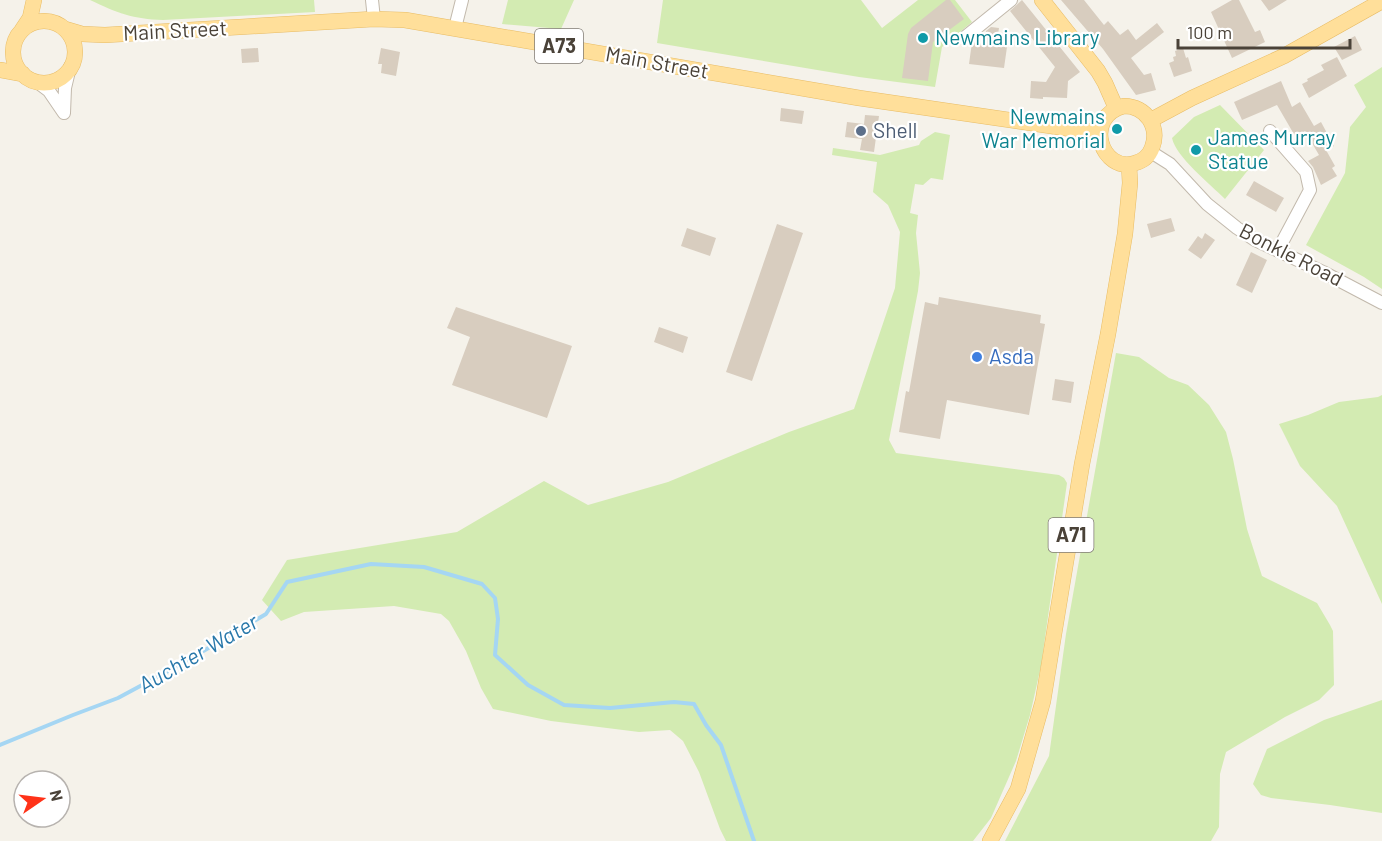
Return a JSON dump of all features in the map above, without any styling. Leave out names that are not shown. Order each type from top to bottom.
[{"type":"main road","points":[[35,0],[48,21]]},
{"type":"main road","points":[[35,0],[30,18],[19,33],[13,47],[13,57],[23,74],[37,82],[56,80],[64,75],[72,63],[73,43],[65,29]]},
{"type":"main road","points":[[1042,0],[1098,71],[1116,108]]},
{"type":"main road","points":[[1151,120],[1192,98],[1284,56],[1382,1]]},
{"type":"main road","name":"Main Street","points":[[65,29],[81,34],[105,35],[374,19],[405,20],[859,98],[1100,131]]},
{"type":"main road","points":[[0,48],[30,24],[48,21]]},
{"type":"main road","name":"A73","points":[[48,21],[65,29]]},
{"type":"main road","name":"Main Street","points":[[72,63],[92,40],[105,35]]},
{"type":"main road","points":[[0,70],[23,74]]},
{"type":"main road","points":[[1130,106],[1139,109],[1151,120],[1155,136],[1151,152],[1139,162],[1129,165],[1114,162],[1101,141],[1100,131],[1103,119],[1116,108],[1130,106]]},
{"type":"main road","name":"A71","points":[[990,841],[1018,789],[1043,701],[1125,234],[1130,183],[1129,165]]},
{"type":"street","points":[[372,0],[374,19]]},
{"type":"street","points":[[455,28],[462,0]]},
{"type":"street","points":[[964,38],[1011,0]]},
{"type":"street","points":[[37,82],[49,91],[64,113],[65,88],[72,63]]},
{"type":"street","points":[[1269,131],[1306,172],[1310,190],[1278,250]]},
{"type":"street","name":"Bonkle Road","points":[[1151,152],[1170,165],[1221,217],[1255,240],[1354,287],[1382,303]]},
{"type":"green space","points":[[90,0],[314,0],[315,12],[163,20],[125,15]]},
{"type":"green space","points":[[508,0],[574,0],[561,29],[502,24]]},
{"type":"green space","points":[[663,0],[861,0],[882,28],[918,0],[955,0],[972,22],[942,47],[935,87],[859,77],[657,43]]},
{"type":"green space","points":[[1382,67],[1382,289],[1306,245],[1345,173],[1350,127],[1366,107],[1354,85]]},
{"type":"green space","points":[[1220,105],[1264,150],[1225,199],[1187,162],[1172,138],[1194,117]]},
{"type":"green space","points":[[935,132],[950,135],[943,180],[931,178],[923,185],[915,184],[910,213],[918,215],[916,233],[920,273],[889,440],[896,453],[1059,475],[1067,483],[1041,666],[1030,715],[1016,761],[991,818],[973,841],[726,841],[699,772],[683,741],[670,730],[639,732],[551,721],[493,709],[481,688],[466,651],[449,621],[441,614],[394,606],[304,612],[281,621],[262,600],[287,560],[457,532],[544,481],[588,505],[668,482],[789,432],[854,409],[895,288],[900,232],[888,205],[873,192],[877,162],[832,155],[833,148],[880,155],[919,145],[921,141]]},
{"type":"green space","points":[[1116,353],[1139,357],[1169,378],[1188,385],[1209,405],[1226,432],[1247,529],[1262,576],[1317,603],[1333,631],[1334,685],[1319,700],[1226,752],[1220,774],[1219,827],[1211,841],[1005,841],[1049,756],[1066,634]]},
{"type":"green space","points":[[1382,395],[1382,604],[1337,506],[1300,466],[1279,424],[1339,402]]},
{"type":"green space","points":[[1382,700],[1382,813],[1271,798],[1261,795],[1253,784],[1267,749],[1324,720]]},
{"type":"building","name":"Newmains Library","points":[[946,0],[950,0],[964,19],[933,42],[928,81],[902,78],[908,34],[911,28]]},
{"type":"building","points":[[1022,0],[1080,72],[1068,81],[1067,98],[1030,98],[1031,81],[1046,82],[1055,67],[1010,11]]},
{"type":"building","points":[[1061,0],[1084,0],[1104,25],[1108,21],[1120,35],[1128,29],[1136,40],[1157,23],[1164,32],[1131,58],[1144,75],[1151,73],[1156,90],[1136,95],[1103,49]]},
{"type":"building","points":[[1232,0],[1239,0],[1255,32],[1260,30],[1265,42],[1232,58],[1211,12]]},
{"type":"building","points":[[1261,0],[1287,0],[1269,11]]},
{"type":"building","points":[[991,27],[999,28],[996,46],[1007,47],[1004,68],[969,64],[972,42],[984,44],[986,31]]},
{"type":"building","points":[[1355,36],[1362,50],[1342,60],[1334,47]]},
{"type":"building","points":[[258,48],[259,62],[242,63],[241,49]]},
{"type":"building","points":[[381,48],[400,52],[396,76],[381,73],[382,64],[378,64]]},
{"type":"building","points":[[1183,48],[1192,71],[1174,77],[1169,63],[1174,61],[1175,51]]},
{"type":"building","points":[[1337,57],[1347,76],[1309,98],[1302,84],[1324,70],[1321,65]]},
{"type":"building","points":[[1281,81],[1292,107],[1300,102],[1314,126],[1321,122],[1334,146],[1326,150],[1335,166],[1332,168],[1337,176],[1321,185],[1308,161],[1319,155],[1305,131],[1295,136],[1277,105],[1242,120],[1234,102]]},
{"type":"building","points":[[781,108],[804,111],[802,124],[780,121]]},
{"type":"building","name":"Shell","points":[[865,115],[879,116],[874,152],[860,150],[862,139],[845,137],[847,122],[864,124]]},
{"type":"building","points":[[1254,181],[1284,198],[1276,212],[1246,195]]},
{"type":"building","points":[[1171,218],[1175,231],[1151,238],[1147,224]]},
{"type":"building","points":[[777,224],[803,233],[752,381],[726,372]]},
{"type":"building","points":[[687,228],[716,238],[710,256],[681,246]]},
{"type":"building","points":[[1205,233],[1215,240],[1201,259],[1188,250],[1198,236],[1202,239]]},
{"type":"building","points":[[1251,252],[1267,260],[1252,293],[1236,285]]},
{"type":"building","name":"Asda","points":[[939,297],[1041,315],[1040,323],[1045,324],[1029,415],[947,400],[940,439],[899,432],[906,391],[909,392],[925,302],[938,305]]},
{"type":"building","points":[[456,307],[572,346],[547,418],[452,385],[470,337],[447,328]]},
{"type":"building","points":[[659,327],[688,337],[683,353],[654,342]]},
{"type":"building","name":"Asda","points":[[1055,379],[1074,382],[1071,403],[1052,400]]},
{"type":"waterway","name":"Auchter Water","points":[[0,745],[118,698],[183,663],[266,614],[287,582],[371,564],[424,567],[482,584],[495,598],[498,619],[495,655],[528,685],[564,705],[610,708],[674,702],[694,704],[721,745],[754,841]]},
{"type":"place","name":"Newmains Library","points":[[923,38]]},
{"type":"place","name":"Newmains War Memorial","points":[[1117,129]]},
{"type":"place","name":"Shell","points":[[861,131]]},
{"type":"place","name":"James Murray Statue","points":[[1196,150]]},
{"type":"place","name":"Asda","points":[[977,357]]}]
